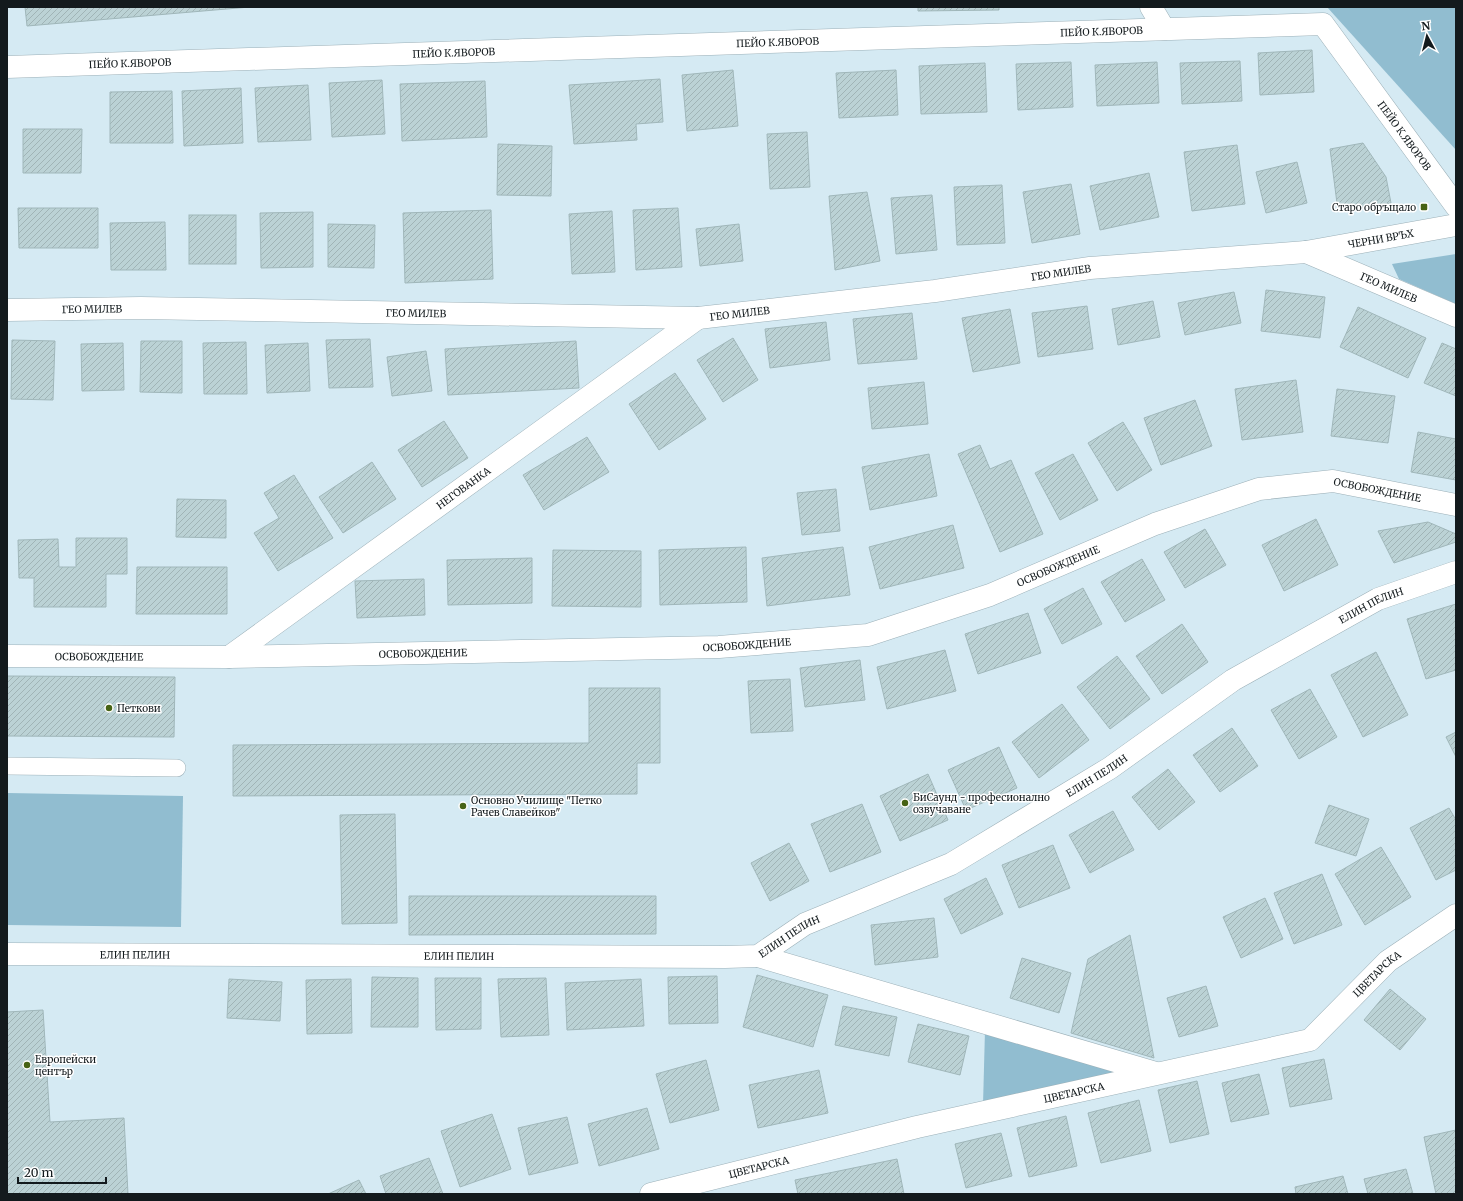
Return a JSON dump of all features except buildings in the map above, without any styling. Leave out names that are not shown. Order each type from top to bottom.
[{"type":"street","points":[[1151,7],[1164,29]]},
{"type":"street","name":"ПЕЙО К.ЯВОРОВ","points":[[7,67],[1323,24],[1456,206]]},
{"type":"street","name":"ЧЕРНИ ВРЪХ","points":[[1306,252],[1456,225]]},
{"type":"street","name":"ГЕО МИЛЕВ","points":[[7,310],[141,308],[698,318],[935,291],[1090,268],[1306,252],[1456,316]]},
{"type":"street","name":"НЕГОВАНКА","points":[[229,657],[698,318]]},
{"type":"street","name":"ОСВОБОЖДЕНИЕ","points":[[7,656],[229,657],[719,647],[868,635],[990,595],[1155,524],[1259,489],[1333,481],[1456,504]]},
{"type":"street","name":"ЕЛИН ПЕЛИН","points":[[7,954],[758,956],[805,924],[952,864],[1110,768],[1233,680],[1378,599],[1456,572]]},
{"type":"street","name":"ЦВЕТАРСКА","points":[[651,1194],[917,1127],[1310,1040],[1388,961],[1456,915]]},
{"type":"street","points":[[758,956],[1158,1074]]},
{"type":"lane","points":[[7,766],[177,768]]},
{"type":"shaded area","points":[[1327,7],[1456,7],[1456,150]]},
{"type":"shaded area","points":[[1456,254],[1456,304],[1399,279],[1392,264]]},
{"type":"shaded area","points":[[7,793],[183,796],[181,927],[7,925]]},
{"type":"shaded area","points":[[985,1030],[1135,1073],[983,1105]]},
{"type":"place","name":"Старо обръщало","points":[[1424,207]]},
{"type":"place","name":"Петкови","points":[[109,708]]},
{"type":"place","name":"БиСаунд - професионално озвучаване","points":[[905,803]]},
{"type":"place","name":"Основно Училище \"Петко Рачев Славейков\"","points":[[463,806]]},
{"type":"place","name":"Европейски център","points":[[27,1065]]}]
